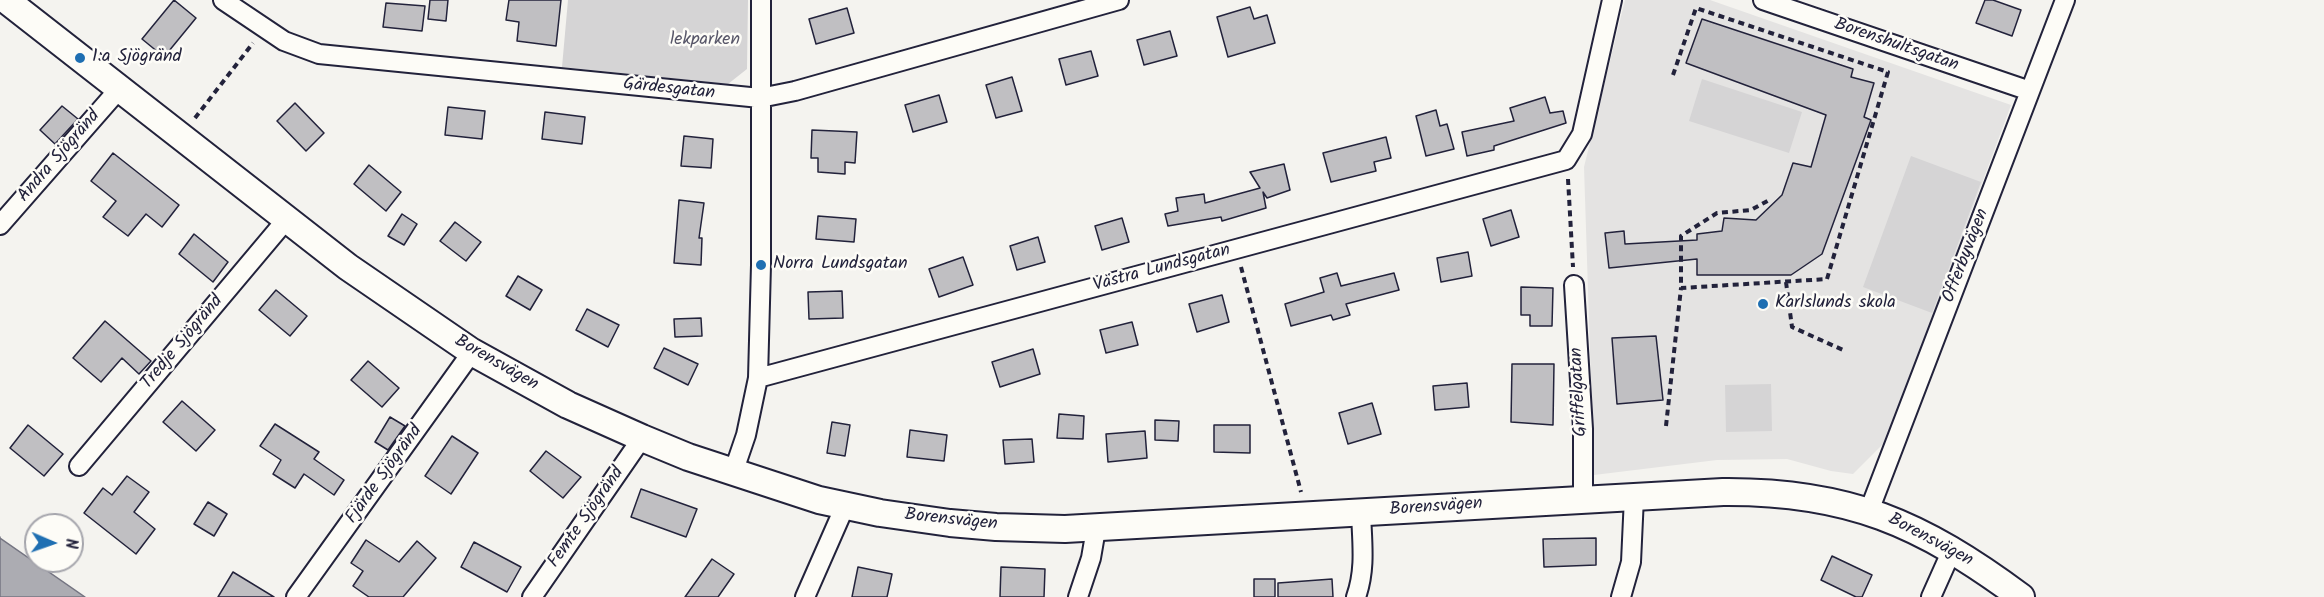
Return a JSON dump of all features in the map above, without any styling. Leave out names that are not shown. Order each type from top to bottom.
[{"type":"street","name":"Borensvägen","points":[[6,0],[286,220],[391,298],[472,351],[568,405],[642,438],[787,490],[845,506],[889,514],[996,527],[1096,529],[1583,499],[1758,492],[1794,495],[1869,511],[1914,529],[1952,550],[2021,597]]},
{"type":"street","name":"Gärdesgatan","points":[[223,0],[264,29],[298,48],[319,54],[760,98],[795,91],[1053,9],[1119,0]]},
{"type":"street","points":[[733,472],[746,435],[758,378],[761,265],[761,0]]},
{"type":"street","points":[[1566,160],[1582,134],[1612,0]]},
{"type":"street","name":"Borenshultsgatan","points":[[1763,0],[2030,92]]},
{"type":"street","name":"Offerbyvägen","points":[[1869,511],[2065,0]]},
{"type":"street","name":"Andra Sjögränd","points":[[0,225],[120,88]]},
{"type":"street","name":"Västra Lundsgatan","points":[[758,378],[1566,160]]},
{"type":"street","name":"Tredje Sjögränd","points":[[79,466],[286,220]]},
{"type":"street","name":"Griffelgatan","points":[[1574,285],[1583,429],[1583,499]]},
{"type":"street","name":"Fjärde Sjögränd","points":[[296,597],[472,351]]},
{"type":"street","name":"Femte Sjögränd","points":[[532,597],[642,438]]},
{"type":"street","points":[[1621,597],[1631,562],[1634,497]]},
{"type":"street","points":[[806,597],[845,506]]},
{"type":"street","points":[[1356,597],[1362,582],[1363,569],[1361,513]]},
{"type":"street","points":[[1078,597],[1091,558],[1096,529]]},
{"type":"street","points":[[1931,597],[1952,550]]},
{"type":"path","points":[[1673,75],[1696,8],[1888,72],[1827,279],[1681,288]]},
{"type":"path","points":[[192,122],[264,29]]},
{"type":"path","points":[[1566,160],[1574,285]]},
{"type":"path","points":[[1666,426],[1681,288],[1681,236],[1717,213],[1751,210],[1771,199]]},
{"type":"path","points":[[1236,249],[1284,423],[1307,517]]},
{"type":"path","points":[[1786,282],[1792,327],[1843,350]]},
{"type":"shaded area","name":"Karlslunds skola","points":[[1625,0],[1710,0],[2011,105],[1886,441],[1853,474],[1831,471],[1787,459],[1717,460],[1594,475],[1584,167]]},
{"type":"shaded area","points":[[0,538],[24,555],[24,573],[50,573],[85,597],[0,597]]},
{"type":"green space","name":"lekparken","points":[[568,0],[748,0],[747,69],[728,84],[562,67]]},
{"type":"green space","points":[[1702,79],[1802,112],[1789,153],[1689,121]]},
{"type":"green space","points":[[1911,156],[1981,182],[1932,313],[1863,287]]},
{"type":"green space","points":[[1771,384],[1772,431],[1726,432],[1725,385]]},
{"type":"building","points":[[174,0],[196,18],[164,57],[142,39]]},
{"type":"building","points":[[430,0],[448,0],[446,21],[428,19]]},
{"type":"building","points":[[509,0],[561,0],[556,46],[517,41],[519,22],[506,20]]},
{"type":"building","points":[[1985,0],[1993,0],[2021,10],[2012,36],[1976,23]]},
{"type":"building","points":[[386,3],[425,6],[422,31],[383,27]]},
{"type":"building","points":[[1250,7],[1254,19],[1267,15],[1275,43],[1228,57],[1217,17]]},
{"type":"building","points":[[847,8],[854,33],[816,44],[809,19]]},
{"type":"building","points":[[1702,19],[1853,69],[1851,77],[1874,83],[1864,117],[1871,120],[1822,254],[1791,275],[1697,275],[1697,259],[1609,268],[1605,233],[1624,231],[1625,244],[1697,240],[1697,234],[1722,231],[1724,218],[1756,220],[1782,195],[1793,163],[1811,167],[1826,115],[1686,63]]},
{"type":"building","points":[[1170,31],[1177,56],[1144,65],[1137,40]]},
{"type":"building","points":[[1091,51],[1098,76],[1066,85],[1059,59]]},
{"type":"building","points":[[1012,77],[1022,111],[996,118],[986,85]]},
{"type":"building","points":[[939,95],[947,122],[913,132],[905,105]]},
{"type":"building","points":[[1545,97],[1550,113],[1563,111],[1566,123],[1494,146],[1494,150],[1467,156],[1462,132],[1514,121],[1510,108]]},
{"type":"building","points":[[295,103],[324,133],[306,151],[277,121]]},
{"type":"building","points":[[62,106],[78,119],[55,144],[40,130]]},
{"type":"building","points":[[448,107],[485,111],[482,139],[445,135]]},
{"type":"building","points":[[1436,110],[1440,126],[1447,124],[1454,149],[1426,156],[1416,116]]},
{"type":"building","points":[[545,112],[585,117],[582,144],[542,139]]},
{"type":"building","points":[[812,130],[857,132],[855,163],[845,162],[845,174],[818,172],[818,158],[811,158]]},
{"type":"building","points":[[684,136],[713,139],[711,168],[681,166]]},
{"type":"building","points":[[1386,137],[1391,158],[1374,162],[1376,171],[1331,182],[1323,153]]},
{"type":"building","points":[[113,153],[179,205],[162,227],[146,214],[128,236],[103,217],[116,201],[91,181]]},
{"type":"building","points":[[1284,164],[1290,190],[1267,198],[1263,192],[1266,208],[1222,221],[1221,217],[1168,226],[1165,214],[1178,211],[1176,198],[1204,194],[1205,203],[1260,188],[1250,172]]},
{"type":"building","points":[[369,165],[401,192],[386,211],[354,184]]},
{"type":"building","points":[[679,200],[704,203],[699,238],[702,238],[701,265],[674,263]]},
{"type":"building","points":[[1511,210],[1519,237],[1491,246],[1483,219]]},
{"type":"building","points":[[402,214],[417,224],[404,245],[388,236]]},
{"type":"building","points":[[818,216],[856,219],[854,242],[816,239]]},
{"type":"building","points":[[1122,218],[1129,242],[1102,250],[1095,226]]},
{"type":"building","points":[[455,222],[481,242],[466,261],[440,241]]},
{"type":"building","points":[[194,234],[228,262],[213,282],[179,254]]},
{"type":"building","points":[[1038,237],[1045,262],[1017,270],[1010,246]]},
{"type":"building","points":[[1468,252],[1472,276],[1441,282],[1437,258]]},
{"type":"building","points":[[963,257],[973,285],[939,297],[929,269]]},
{"type":"building","points":[[1337,273],[1341,286],[1394,273],[1399,290],[1346,304],[1350,315],[1333,320],[1331,315],[1291,326],[1285,304],[1324,292],[1320,278]]},
{"type":"building","points":[[518,276],[542,290],[530,310],[506,296]]},
{"type":"building","points":[[1521,287],[1553,288],[1552,326],[1530,326],[1530,315],[1521,315]]},
{"type":"building","points":[[276,290],[307,316],[290,336],[259,310]]},
{"type":"building","points":[[842,291],[843,318],[809,319],[808,292]]},
{"type":"building","points":[[1222,295],[1229,322],[1197,332],[1189,304]]},
{"type":"building","points":[[587,309],[619,325],[608,347],[576,330]]},
{"type":"building","points":[[701,318],[702,336],[675,337],[674,319]]},
{"type":"building","points":[[105,321],[151,361],[139,374],[122,358],[101,382],[73,358]]},
{"type":"building","points":[[1132,322],[1138,345],[1106,353],[1100,330]]},
{"type":"building","points":[[1656,336],[1663,400],[1617,404],[1612,338]]},
{"type":"building","points":[[664,348],[698,364],[688,385],[654,368]]},
{"type":"building","points":[[1033,349],[1040,374],[1000,387],[992,362]]},
{"type":"building","points":[[368,361],[399,388],[382,407],[351,380]]},
{"type":"building","points":[[1512,364],[1554,364],[1553,425],[1511,422]]},
{"type":"building","points":[[1467,383],[1469,407],[1435,410],[1433,386]]},
{"type":"building","points":[[182,401],[215,430],[196,451],[163,422]]},
{"type":"building","points":[[1372,403],[1381,434],[1348,444],[1339,413]]},
{"type":"building","points":[[1059,414],[1084,416],[1083,439],[1057,438]]},
{"type":"building","points":[[390,417],[405,426],[388,450],[375,442]]},
{"type":"building","points":[[1155,420],[1179,421],[1178,441],[1155,440]]},
{"type":"building","points":[[832,422],[850,425],[845,456],[827,453]]},
{"type":"building","points":[[275,424],[319,452],[314,459],[344,480],[334,495],[304,474],[295,488],[273,474],[281,460],[260,446]]},
{"type":"building","points":[[28,425],[63,454],[44,476],[10,448]]},
{"type":"building","points":[[1214,425],[1250,425],[1250,453],[1214,452]]},
{"type":"building","points":[[910,430],[947,435],[944,461],[907,457]]},
{"type":"building","points":[[1145,431],[1147,458],[1108,462],[1106,434]]},
{"type":"building","points":[[452,436],[478,453],[451,494],[425,476]]},
{"type":"building","points":[[1032,439],[1034,462],[1005,464],[1003,440]]},
{"type":"building","points":[[546,451],[581,477],[563,498],[530,471]]},
{"type":"building","points":[[127,476],[149,492],[134,512],[155,529],[136,554],[84,513],[103,488],[112,495]]},
{"type":"building","points":[[641,489],[697,509],[686,537],[631,517]]},
{"type":"building","points":[[208,502],[227,514],[214,536],[194,524]]},
{"type":"building","points":[[1596,538],[1596,565],[1544,567],[1543,539]]},
{"type":"building","points":[[366,540],[399,562],[417,541],[436,558],[403,597],[369,597],[353,586],[363,571],[351,563]]},
{"type":"building","points":[[474,542],[521,567],[507,592],[461,567]]},
{"type":"building","points":[[1832,556],[1872,575],[1862,597],[1856,597],[1821,580]]},
{"type":"building","points":[[712,559],[734,574],[718,597],[685,597]]},
{"type":"building","points":[[858,567],[892,574],[887,597],[852,597]]},
{"type":"building","points":[[1001,567],[1045,569],[1044,597],[1000,597]]},
{"type":"building","points":[[233,572],[274,597],[218,597]]},
{"type":"building","points":[[1254,579],[1275,579],[1275,597],[1254,597]]},
{"type":"building","points":[[1332,579],[1333,597],[1278,597],[1278,583]]},
{"type":"place","name":"1:a Sjögränd","points":[[80,58]]},
{"type":"place","name":"Norra Lundsgatan","points":[[761,265]]},
{"type":"place","name":"Karlslunds skola","points":[[1763,304]]}]
